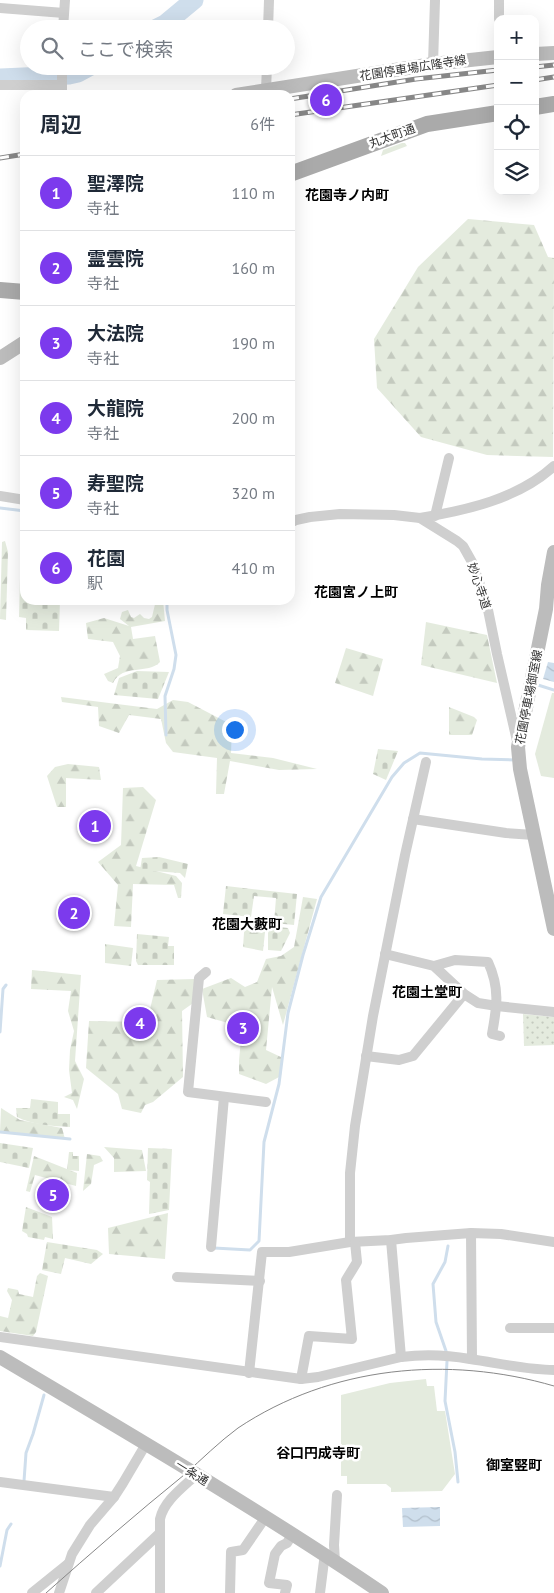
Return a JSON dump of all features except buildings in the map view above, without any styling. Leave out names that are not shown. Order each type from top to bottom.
[{"type":"main road","points":[[539,54],[554,53]]},
{"type":"main road","name":"花園停車場広隆寺線","points":[[266,90],[494,56]]},
{"type":"main road","points":[[539,106],[554,104]]},
{"type":"main road","name":"丸太町通","points":[[295,172],[427,124],[494,114]]},
{"type":"main road","points":[[0,290],[20,292]]},
{"type":"main road","points":[[0,358],[20,345]]},
{"type":"main road","name":"花園停車場御室線","points":[[554,552],[546,609],[519,757],[554,929]]},
{"type":"main road","name":"一条通","points":[[0,1357],[146,1444],[331,1559],[382,1593]]},
{"type":"street","points":[[64,20],[65,0]]},
{"type":"street","points":[[268,20],[269,0]]},
{"type":"street","points":[[433,64],[435,0]]},
{"type":"street","points":[[499,0],[499,15]]},
{"type":"street","points":[[0,8],[64,13]]},
{"type":"street","points":[[266,90],[267,75]]},
{"type":"street","points":[[0,85],[62,80]]},
{"type":"street","points":[[434,516],[450,458]]},
{"type":"street","points":[[420,518],[486,503],[518,491],[541,477],[554,466]]},
{"type":"street","points":[[0,496],[20,499]]},
{"type":"street","name":"妙心寺道","points":[[295,520],[340,514],[394,515],[420,518],[463,546],[472,562],[487,604],[519,757]]},
{"type":"street","points":[[301,1379],[309,1336],[352,1339],[346,1280],[357,1262],[352,1242],[350,1173],[355,1126],[385,954],[426,762]]},
{"type":"street","points":[[413,819],[506,833],[534,834]]},
{"type":"street","points":[[385,954],[434,966],[464,994],[478,1003],[554,1012]]},
{"type":"street","points":[[434,966],[455,960],[488,962],[494,978],[498,1006],[492,1034],[500,1036]]},
{"type":"street","points":[[206,972],[199,978],[188,1092],[266,1102]]},
{"type":"street","points":[[366,1056],[399,1060],[412,1056],[464,994]]},
{"type":"street","points":[[211,1247],[224,1096]]},
{"type":"street","points":[[471,1233],[472,1359]]},
{"type":"street","points":[[249,1373],[262,1252],[288,1252],[352,1242],[471,1233],[501,1234],[554,1242]]},
{"type":"street","points":[[391,1240],[401,1357]]},
{"type":"street","points":[[177,1277],[260,1281]]},
{"type":"street","points":[[510,1328],[554,1328]]},
{"type":"street","points":[[0,1337],[301,1379],[318,1377],[401,1357],[414,1356],[472,1359],[537,1370],[554,1370]]},
{"type":"street","points":[[59,1593],[68,1564],[90,1525],[114,1497],[146,1444]]},
{"type":"street","points":[[160,1593],[160,1520],[162,1510],[196,1475]]},
{"type":"street","points":[[0,1482],[114,1497]]},
{"type":"street","points":[[320,1593],[324,1561],[331,1559],[334,1545],[337,1495]]},
{"type":"street","points":[[230,1593],[231,1552],[243,1550],[265,1518]]},
{"type":"street","points":[[96,1593],[160,1534]]},
{"type":"street","points":[[285,1593],[287,1585],[269,1583],[275,1554],[281,1546],[287,1543],[292,1535]]},
{"type":"street","points":[[32,1593],[68,1564]]},
{"type":"green space","points":[[405,143],[407,146],[381,156],[383,150]]},
{"type":"green space","points":[[468,219],[534,225],[548,257],[554,258],[553,457],[487,455],[421,437],[377,388],[374,339],[418,267]]},
{"type":"green space","points":[[5,541],[8,552],[6,620],[0,619],[2,542]]},
{"type":"green space","points":[[20,578],[20,605],[60,605],[59,631],[26,630],[26,618],[19,617]]},
{"type":"green space","points":[[155,605],[163,605],[165,621],[131,627],[133,639],[155,636],[160,662],[149,668],[123,673],[113,683],[108,681],[104,674],[118,668],[120,656],[113,642],[88,639],[86,623],[104,618],[129,626],[120,619],[122,612],[128,610],[131,617],[134,618],[140,614],[144,618],[149,619],[152,617]]},
{"type":"green space","points":[[426,622],[487,635],[497,683],[421,665]]},
{"type":"green space","points":[[346,648],[383,659],[373,696],[335,683]]},
{"type":"green space","points":[[137,671],[169,672],[158,699],[114,695],[119,678]]},
{"type":"green space","points":[[552,693],[554,693],[554,778],[541,776],[535,754]]},
{"type":"green space","points":[[61,697],[157,709],[173,700],[188,702],[232,725],[231,753],[273,758],[317,769],[279,770],[230,761],[224,794],[216,794],[217,758],[173,752],[166,743],[161,719],[129,715],[119,733],[99,726],[98,707],[62,702]]},
{"type":"green space","points":[[449,707],[477,720],[472,735],[449,735]]},
{"type":"green space","points":[[378,749],[398,751],[386,780],[373,774]]},
{"type":"green space","points":[[68,764],[99,767],[101,780],[66,778],[66,807],[57,807],[47,776],[55,767]]},
{"type":"green space","points":[[143,787],[156,800],[136,866],[176,876],[182,883],[181,898],[178,898],[174,885],[133,884],[131,927],[114,926],[118,885],[98,862],[121,845],[123,788]]},
{"type":"green space","points":[[159,857],[188,864],[185,878],[180,873],[140,870],[142,858]]},
{"type":"green space","points":[[226,886],[297,894],[294,925],[274,923],[276,898],[254,896],[251,917],[223,914]]},
{"type":"green space","points":[[303,897],[317,899],[283,1025],[272,987],[266,1050],[283,1058],[281,1076],[266,1084],[239,1074],[242,1027],[207,1017],[202,989],[231,978],[245,987],[257,982],[266,959],[281,956],[294,947]]},
{"type":"green space","points":[[245,919],[266,923],[263,951],[243,947]]},
{"type":"green space","points":[[268,926],[288,928],[290,933],[281,951],[268,950]]},
{"type":"green space","points":[[137,934],[169,937],[168,946],[174,946],[174,965],[138,965],[136,961]]},
{"type":"green space","points":[[105,944],[133,948],[131,966],[105,963]]},
{"type":"green space","points":[[32,970],[81,975],[75,1061],[84,1079],[77,1109],[73,1100],[64,1097],[72,1093],[69,1070],[70,1050],[74,1031],[68,1011],[71,991],[31,989]]},
{"type":"green space","points":[[194,979],[196,1001],[182,1011],[183,1077],[153,1102],[145,1105],[141,1113],[122,1109],[118,1094],[86,1068],[89,1021],[147,1022],[157,980]]},
{"type":"green space","points":[[523,1014],[554,1017],[554,1045],[524,1046]]},
{"type":"green space","points":[[31,1099],[58,1102],[58,1114],[70,1114],[70,1127],[50,1126],[17,1117],[16,1108],[30,1108]]},
{"type":"green space","points":[[1,1108],[20,1120],[62,1128],[65,1139],[0,1132]]},
{"type":"green space","points":[[0,1143],[33,1148],[29,1168],[0,1162]]},
{"type":"green space","points":[[104,1147],[142,1150],[146,1171],[114,1172],[114,1158]]},
{"type":"green space","points":[[148,1148],[172,1149],[169,1210],[149,1214],[150,1182],[147,1180]]},
{"type":"green space","points":[[69,1152],[73,1152],[73,1156],[79,1156],[79,1171],[67,1170]]},
{"type":"green space","points":[[87,1154],[100,1156],[103,1161],[94,1165],[91,1184],[83,1191]]},
{"type":"green space","points":[[34,1156],[77,1173],[76,1186],[35,1175],[30,1192],[26,1191]]},
{"type":"green space","points":[[26,1207],[52,1217],[53,1239],[45,1237],[44,1240],[28,1237],[22,1231]]},
{"type":"green space","points":[[168,1213],[165,1259],[109,1254],[108,1228]]},
{"type":"green space","points":[[47,1242],[97,1250],[103,1254],[91,1264],[65,1258],[61,1274],[42,1270]]},
{"type":"green space","points":[[40,1273],[48,1276],[36,1332],[33,1336],[0,1331],[0,1316],[8,1318],[12,1300],[7,1291],[8,1288],[18,1290],[19,1294],[33,1297],[37,1276]]},
{"type":"green space","points":[[426,1379],[427,1386],[434,1386],[437,1411],[445,1411],[455,1474],[442,1491],[391,1492],[391,1488],[386,1484],[347,1484],[347,1476],[341,1476],[341,1395],[390,1383]]},
{"type":"water","points":[[548,662],[554,663],[554,682],[543,679]]},
{"type":"water","points":[[440,1507],[440,1526],[403,1527],[402,1508]]},
{"type":"waterway","points":[[170,20],[194,0]]},
{"type":"waterway","points":[[0,78],[69,75]]},
{"type":"waterway","points":[[0,508],[20,510]]},
{"type":"waterway","points":[[166,735],[165,696],[174,669],[176,655],[167,605]]},
{"type":"waterway","points":[[538,685],[554,690]]},
{"type":"waterway","points":[[214,1248],[250,1250],[259,1241],[264,1142],[279,1084],[288,1013],[303,955],[321,897],[392,777],[404,763],[420,753],[516,760]]},
{"type":"waterway","points":[[0,1032],[3,989],[6,985]]},
{"type":"waterway","points":[[0,1132],[70,1139]]},
{"type":"waterway","points":[[446,1351],[436,1322],[433,1284],[445,1262],[448,1246]]},
{"type":"waterway","points":[[447,1361],[445,1401],[455,1452],[458,1482]]},
{"type":"waterway","points":[[24,1481],[26,1453],[44,1395]]},
{"type":"waterway","points":[[0,1566],[7,1530],[11,1524]]},
{"type":"tram line","points":[[46,1593],[238,1428],[274,1407],[312,1391],[351,1379],[391,1372],[432,1369],[514,1376],[554,1386]]},
{"type":"railway","points":[[539,67],[554,65]]},
{"type":"railway","points":[[295,98],[416,79],[494,70]]},
{"type":"railway","points":[[539,79],[554,77]]},
{"type":"railway","points":[[295,114],[494,86]]},
{"type":"railway","points":[[0,158],[20,155]]},
{"type":"place","name":"花園","points":[[326,100]]},
{"type":"place","name":"聖澤院","points":[[95,826]]},
{"type":"place","name":"霊雲院","points":[[74,913]]},
{"type":"place","name":"大龍院","points":[[140,1023]]},
{"type":"place","name":"大法院","points":[[243,1028]]},
{"type":"place","name":"寿聖院","points":[[53,1195]]},
{"type":"district","name":"花園寺ノ内町","points":[[347,195]]},
{"type":"district","name":"花園宮ノ上町","points":[[356,592]]},
{"type":"district","name":"花園大藪町","points":[[247,924]]},
{"type":"district","name":"花園土堂町","points":[[427,992]]},
{"type":"district","name":"谷口円成寺町","points":[[318,1453]]},
{"type":"district","name":"御室竪町","points":[[514,1465]]}]
